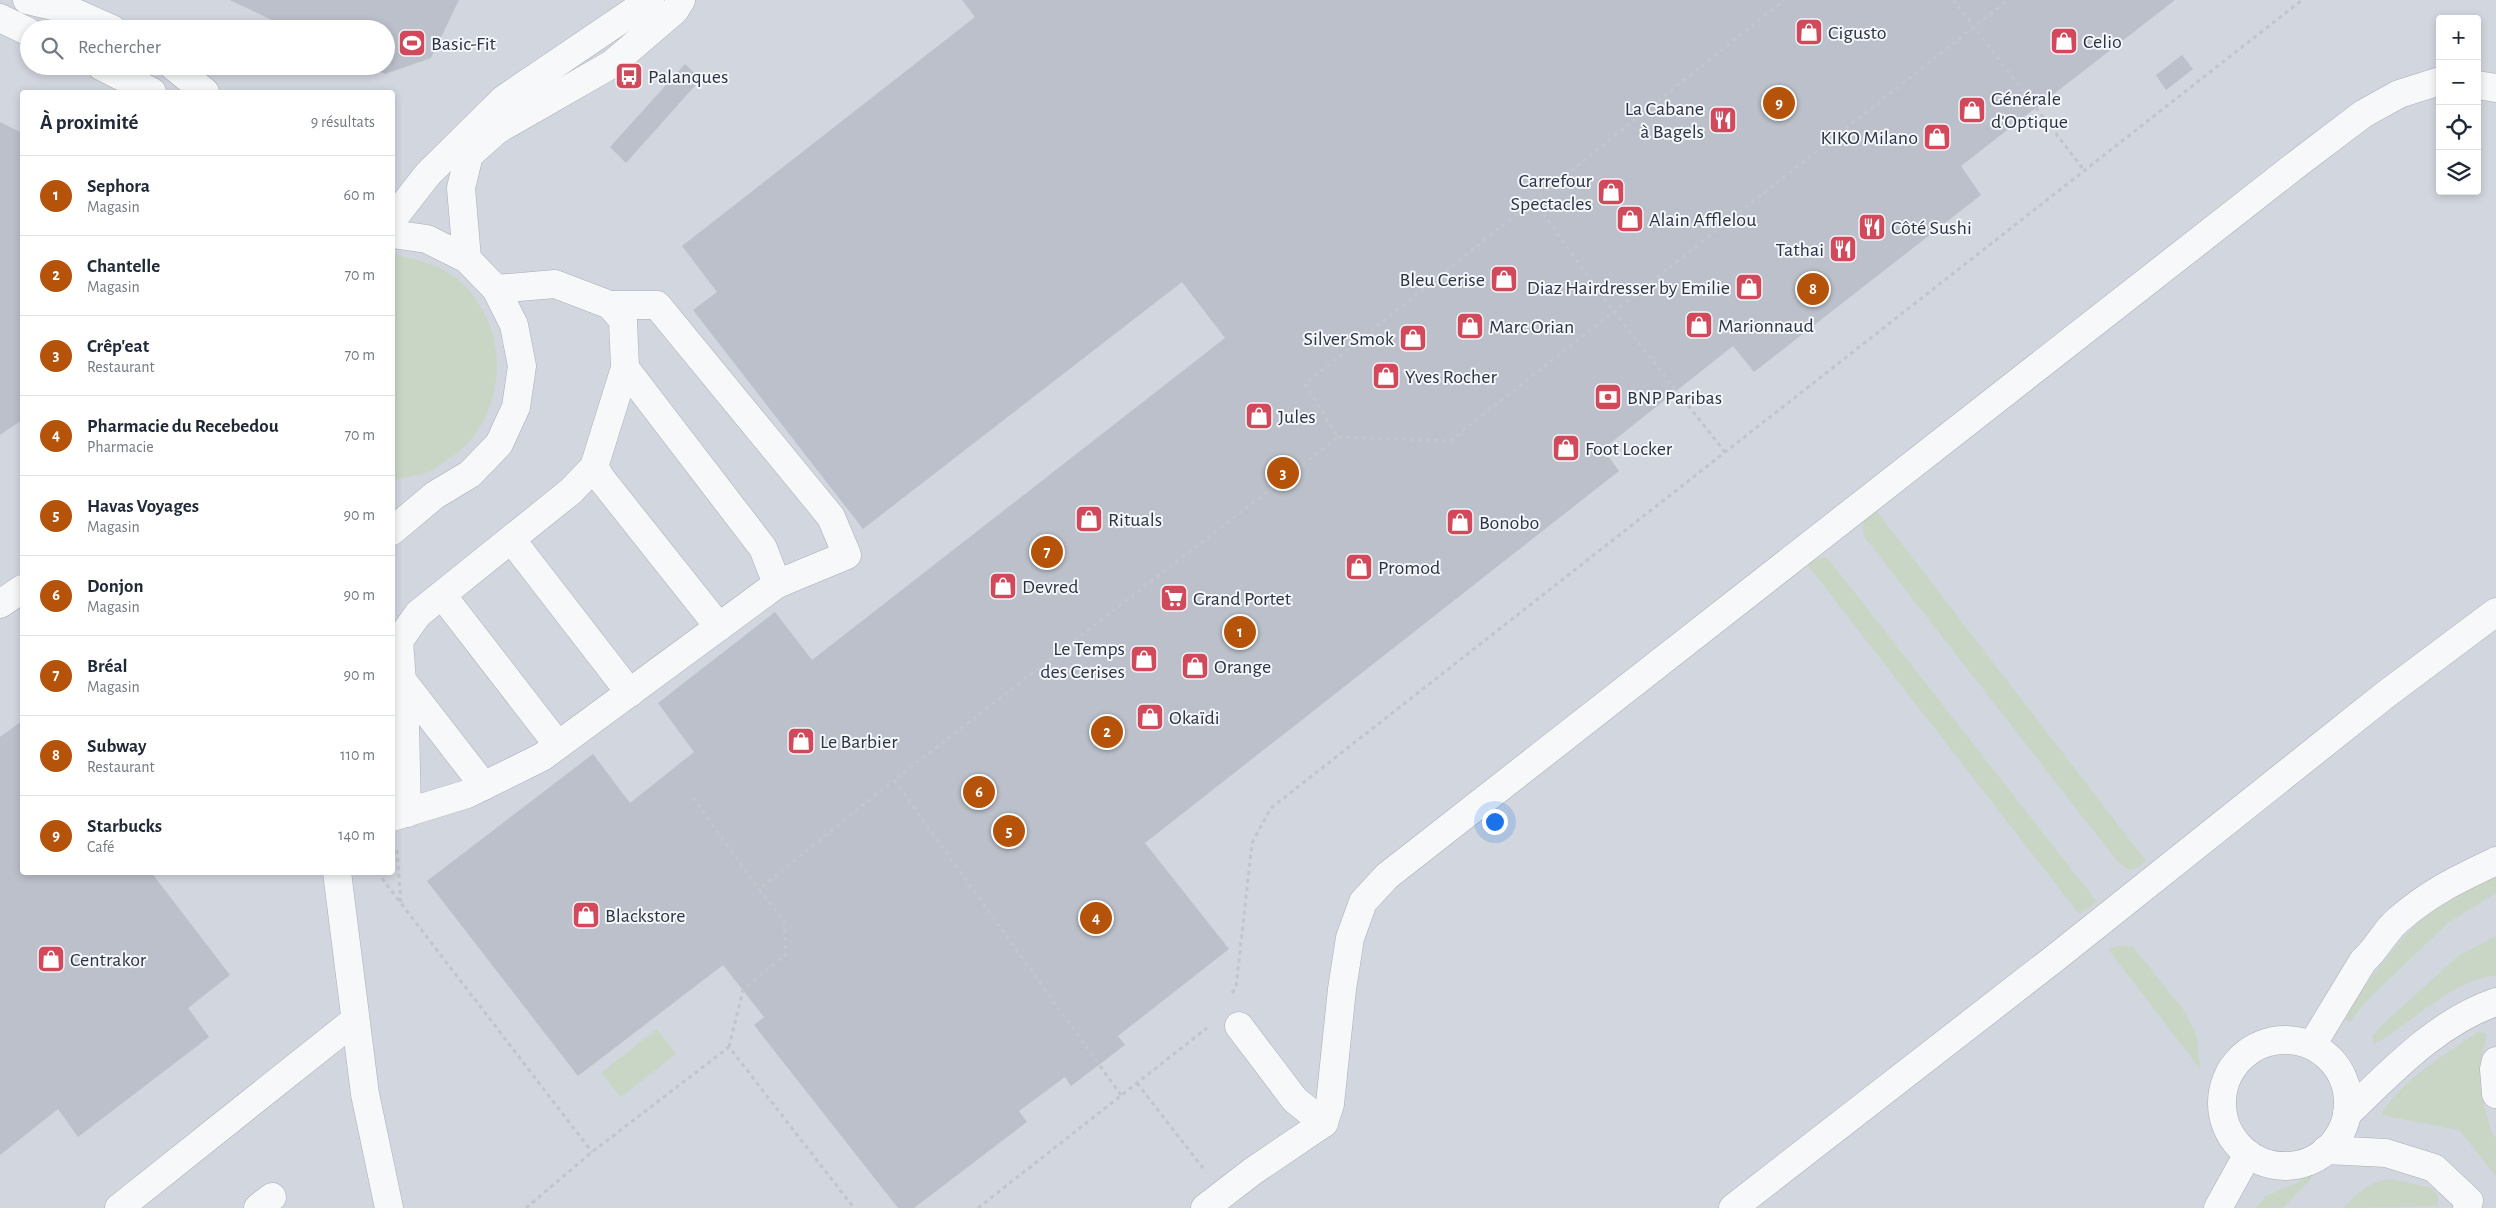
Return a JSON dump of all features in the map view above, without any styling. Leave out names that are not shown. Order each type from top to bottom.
[{"type":"street","points":[[28,0],[69,10],[92,20]]},
{"type":"street","points":[[395,216],[428,174],[504,99],[650,0]]},
{"type":"street","points":[[467,259],[461,188],[469,155],[497,130],[612,64],[674,10],[681,0]]},
{"type":"street","points":[[0,18],[20,28]]},
{"type":"street","points":[[119,75],[148,90]]},
{"type":"street","points":[[184,75],[203,90]]},
{"type":"street","points":[[1205,1208],[1252,1171],[1324,1122],[1330,1104],[1341,998],[1350,938],[1363,902],[1387,876],[2304,158],[2363,114],[2399,94],[2436,82]]},
{"type":"street","points":[[2481,86],[2496,88]]},
{"type":"street","points":[[395,234],[427,239],[467,259],[496,289],[514,325],[522,366],[516,407],[499,444],[470,474],[435,495],[395,529]]},
{"type":"street","points":[[496,289],[554,284],[610,305],[657,305],[831,517],[847,555],[777,584],[542,757],[467,794],[400,815],[402,680],[399,641],[418,614],[571,492],[594,467],[625,368],[623,320],[610,305]]},
{"type":"street","points":[[625,368],[763,548],[777,584]]},
{"type":"street","points":[[594,467],[602,481],[718,627]]},
{"type":"street","points":[[395,502],[435,495]]},
{"type":"street","points":[[511,539],[630,693]]},
{"type":"street","points":[[0,604],[20,590]]},
{"type":"street","points":[[442,595],[558,746]]},
{"type":"street","points":[[1733,1208],[2055,958],[2385,695],[2496,612]]},
{"type":"street","points":[[402,680],[484,786]]},
{"type":"street","points":[[2312,1045],[2363,960],[2373,952],[2396,922],[2435,890],[2496,861]]},
{"type":"street","points":[[337,875],[366,1094],[389,1208]]},
{"type":"street","points":[[343,911],[344,875]]},
{"type":"street","points":[[2347,1114],[2406,1058],[2474,1009],[2496,1002]]},
{"type":"street","points":[[118,1208],[355,1020]]},
{"type":"street","points":[[1239,1026],[1295,1100],[1324,1122]]},
{"type":"street","points":[[2292,1039],[2312,1045],[2328,1057],[2341,1073],[2347,1093],[2347,1114],[2340,1134],[2326,1150],[2309,1161],[2288,1166],[2267,1164],[2248,1154],[2234,1140],[2224,1120],[2222,1100],[2226,1079],[2236,1062],[2252,1048],[2271,1041],[2292,1039]]},
{"type":"street","points":[[2496,1061],[2494,1069],[2496,1094]]},
{"type":"street","points":[[2326,1150],[2386,1153],[2434,1168],[2470,1206]]},
{"type":"street","points":[[2218,1208],[2248,1154]]},
{"type":"path","points":[[1338,437],[1305,384],[1784,0]]},
{"type":"path","points":[[1954,0],[2084,170]]},
{"type":"path","points":[[759,889],[894,780],[1338,437],[1450,440],[2008,0]]},
{"type":"path","points":[[1232,995],[1236,987],[1252,843],[1271,808],[2302,0]]},
{"type":"path","points":[[1534,201],[1614,312],[1725,452]]},
{"type":"path","points":[[894,780],[1121,1095]]},
{"type":"path","points":[[526,1208],[592,1152],[729,1047],[743,990],[786,954],[784,921],[692,798]]},
{"type":"path","points":[[379,875],[592,1152]]},
{"type":"path","points":[[978,1208],[1211,1025]]},
{"type":"path","points":[[729,1047],[854,1208]]},
{"type":"path","points":[[1137,1083],[1205,1170]]},
{"type":"shaded area","points":[[0,0],[2496,0],[2496,1208],[0,1208]]},
{"type":"green space","points":[[395,254],[418,260],[442,269],[456,278],[475,297],[488,320],[495,345],[497,370],[493,396],[484,419],[470,441],[450,458],[431,471],[395,480]]},
{"type":"green space","points":[[1875,509],[2146,861],[2137,868],[2129,870],[2117,861],[1866,539],[1863,530],[1864,522]]},
{"type":"green space","points":[[1824,557],[1830,561],[2097,902],[2079,914],[1806,563]]},
{"type":"green space","points":[[2496,875],[2496,893],[2448,923],[2364,1003],[2350,1022],[2346,1020],[2349,1011],[2371,979],[2428,911],[2451,895]]},
{"type":"green space","points":[[2496,936],[2496,976],[2481,978],[2465,984],[2374,1044],[2372,1036],[2383,1024],[2458,956]]},
{"type":"green space","points":[[2120,946],[2133,947],[2186,1013],[2197,1038],[2200,1069],[2108,949]]},
{"type":"green space","points":[[657,1029],[676,1054],[621,1097],[601,1073]]},
{"type":"green space","points":[[2479,1031],[2487,1034],[2482,1055],[2482,1099],[2492,1134],[2496,1138],[2496,1176],[2459,1130],[2381,1115],[2389,1103],[2412,1079]]},
{"type":"green space","points":[[2310,1172],[2312,1178],[2283,1208],[2255,1208],[2266,1196],[2299,1182]]},
{"type":"green space","points":[[2391,1179],[2432,1188],[2438,1195],[2438,1206],[2343,1208],[2353,1197],[2370,1185]]},
{"type":"building","name":"Basic-Fit","points":[[230,0],[459,0],[431,58],[395,71],[395,20],[271,20]]},
{"type":"building","name":"Grand Portet","points":[[962,0],[2175,0],[1961,166],[1981,195],[1754,372],[1733,346],[1603,449],[1619,471],[1145,843],[1229,949],[1118,1036],[1125,1045],[1071,1086],[1065,1077],[1019,1111],[1027,1122],[914,1208],[898,1208],[754,1025],[764,1017],[723,965],[578,1076],[427,881],[593,754],[630,803],[694,752],[658,703],[775,612],[812,660],[1225,338],[1182,282],[863,529],[693,310],[717,292],[682,246],[975,17]]},
{"type":"building","points":[[2182,55],[2193,69],[2166,90],[2156,75]]},
{"type":"building","points":[[685,64],[701,79],[626,163],[610,147]]},
{"type":"building","points":[[0,122],[20,132],[20,421],[0,435]]},
{"type":"building","points":[[20,722],[20,875],[153,875],[230,975],[188,1008],[209,1037],[78,1137],[58,1109],[0,1155],[0,737]]},
{"type":"place","name":"Cigusto","points":[[1809,32]]},
{"type":"place","name":"Celio","points":[[2064,41]]},
{"type":"place","name":"Basic-Fit","points":[[412,43]]},
{"type":"place","name":"Palanques","points":[[629,76]]},
{"type":"place","name":"Starbucks","points":[[1779,103]]},
{"type":"place","name":"Générale d'Optique","points":[[1972,110]]},
{"type":"place","name":"La Cabane à Bagels","points":[[1723,120]]},
{"type":"place","name":"KIKO Milano","points":[[1937,137]]},
{"type":"place","name":"Carrefour Spectacles","points":[[1611,192]]},
{"type":"place","name":"Alain Afflelou","points":[[1630,219]]},
{"type":"place","name":"Côté Sushi","points":[[1872,227]]},
{"type":"place","name":"Tathai","points":[[1843,249]]},
{"type":"place","name":"Bleu Cerise","points":[[1504,279]]},
{"type":"place","name":"Diaz Hairdresser by Emilie","points":[[1749,287]]},
{"type":"place","name":"Subway","points":[[1813,289]]},
{"type":"place","name":"Marionnaud","points":[[1699,325]]},
{"type":"place","name":"Marc Orian","points":[[1470,326]]},
{"type":"place","name":"Silver Smok","points":[[1413,338]]},
{"type":"place","name":"Yves Rocher","points":[[1386,376]]},
{"type":"place","name":"BNP Paribas","points":[[1608,397]]},
{"type":"place","name":"Jules","points":[[1259,416]]},
{"type":"place","name":"Foot Locker","points":[[1566,448]]},
{"type":"place","name":"Crêp'eat","points":[[1283,473]]},
{"type":"place","name":"Rituals","points":[[1089,519]]},
{"type":"place","name":"Bonobo","points":[[1460,522]]},
{"type":"place","name":"Bréal","points":[[1047,552]]},
{"type":"place","name":"Promod","points":[[1359,567]]},
{"type":"place","name":"Devred","points":[[1003,586]]},
{"type":"place","name":"Grand Portet","points":[[1174,598]]},
{"type":"place","name":"Sephora","points":[[1240,632]]},
{"type":"place","name":"Le Temps des Cerises","points":[[1144,659]]},
{"type":"place","name":"Orange","points":[[1195,666]]},
{"type":"place","name":"Okaïdi","points":[[1150,717]]},
{"type":"place","name":"Chantelle","points":[[1107,732]]},
{"type":"place","name":"Le Barbier","points":[[801,741]]},
{"type":"place","name":"Donjon","points":[[979,792]]},
{"type":"place","name":"Havas Voyages","points":[[1009,831]]},
{"type":"place","name":"Blackstore","points":[[586,915]]},
{"type":"place","name":"Pharmacie du Recebedou","points":[[1096,918]]},
{"type":"place","name":"Centrakor","points":[[51,959]]}]
